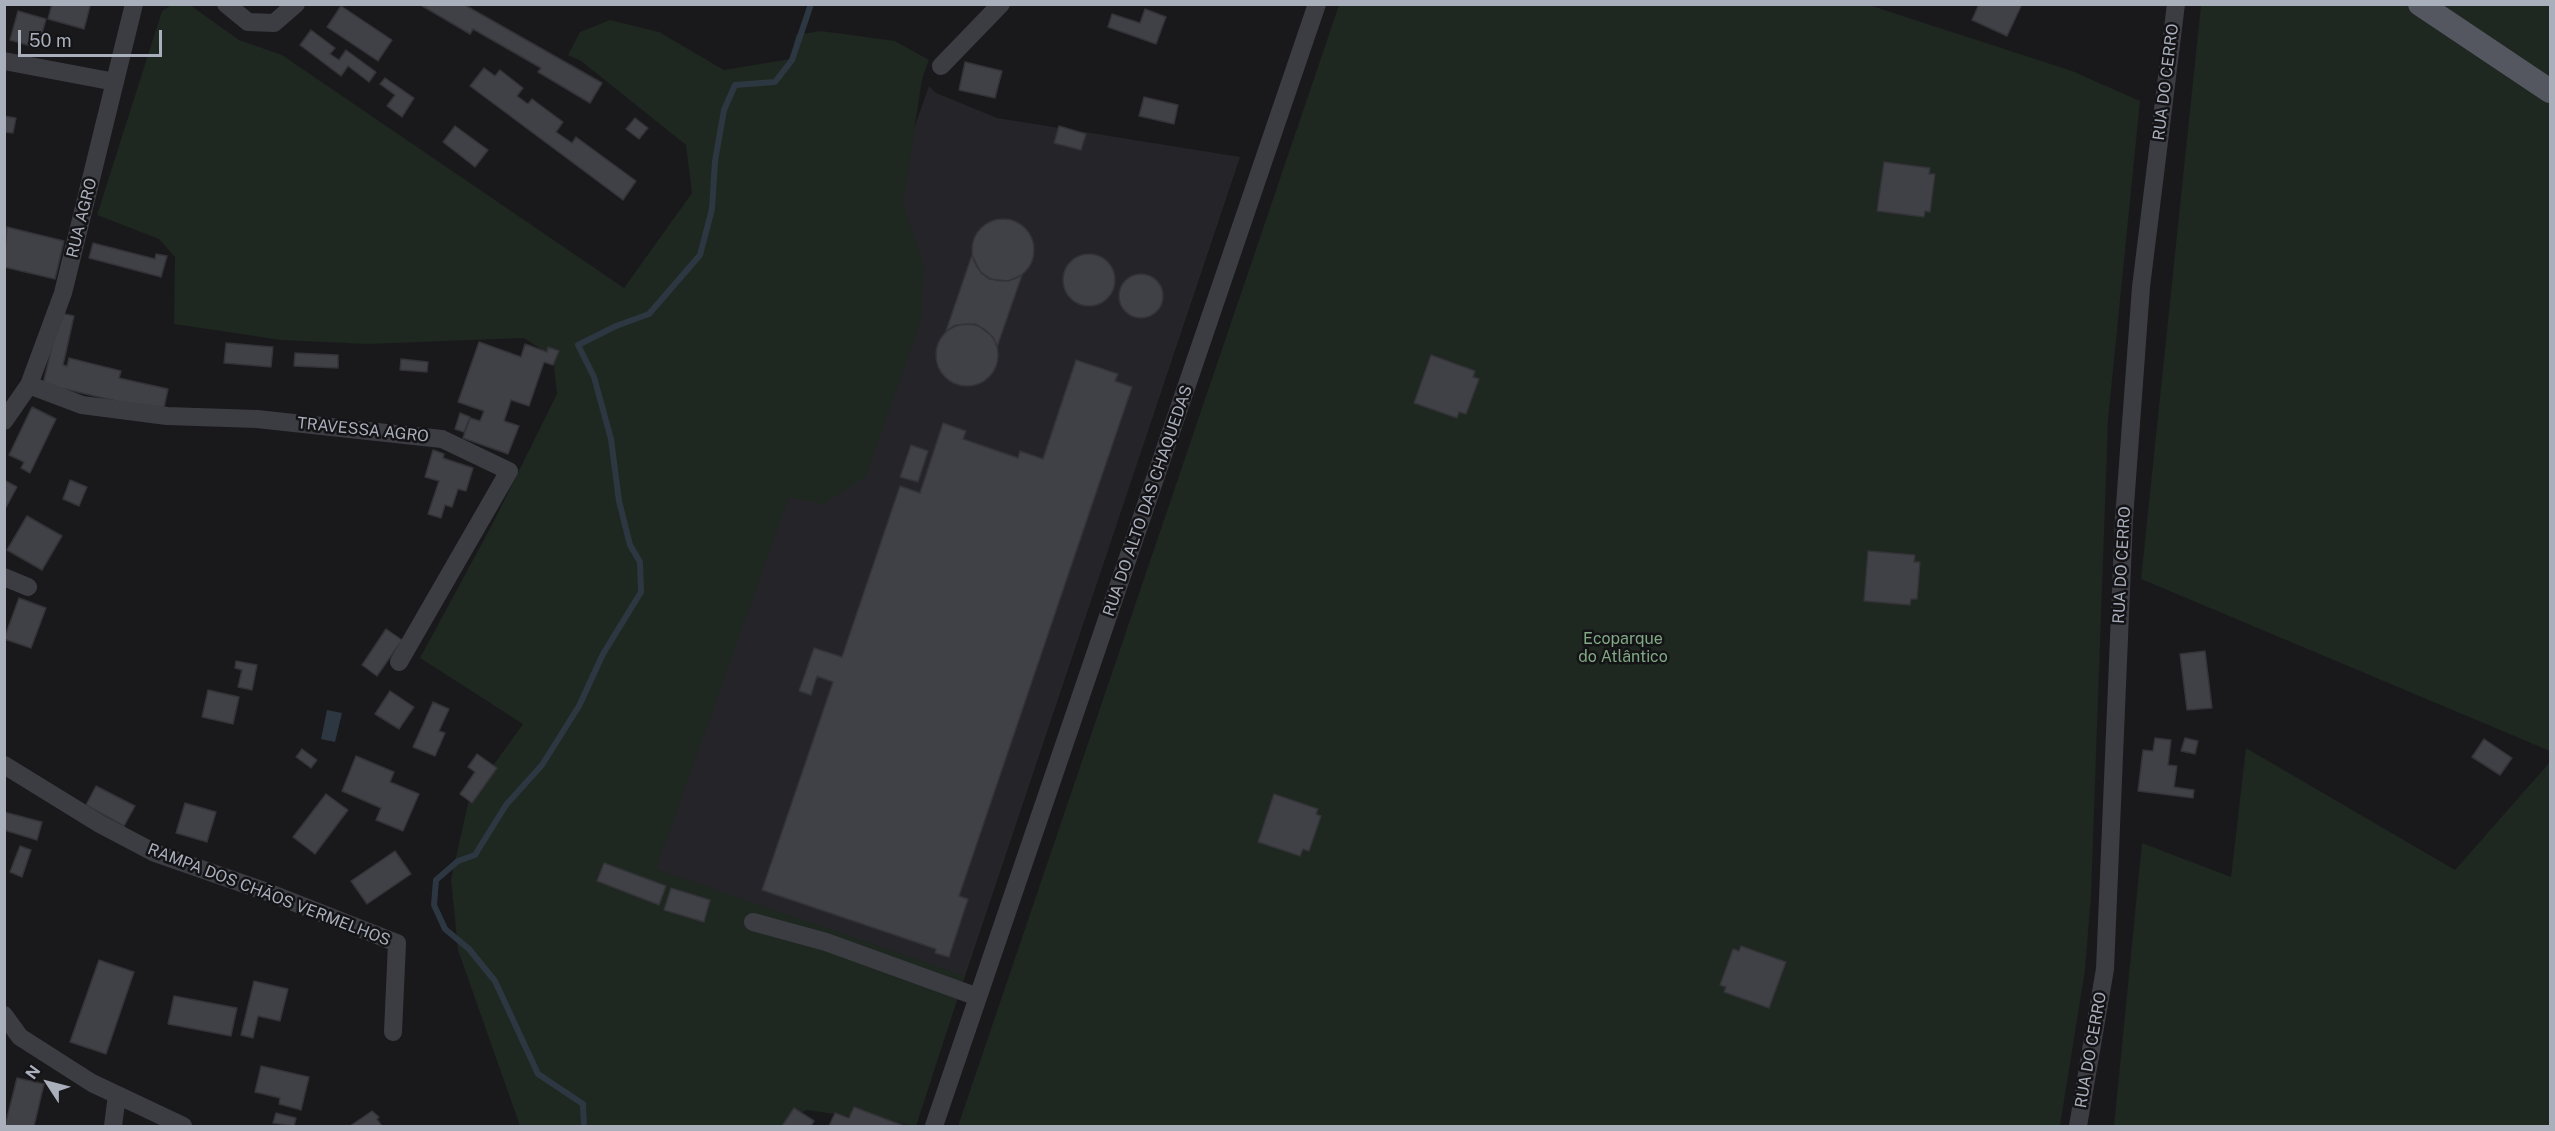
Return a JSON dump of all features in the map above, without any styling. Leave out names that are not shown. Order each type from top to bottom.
[{"type":"main road","points":[[2420,4],[2550,91]]},
{"type":"street","name":"RUA AGRO","points":[[4,421],[29,385],[63,293],[134,4]]},
{"type":"street","points":[[226,4],[248,22],[274,23],[296,4]]},
{"type":"street","points":[[941,66],[1001,4]]},
{"type":"street","name":"RUA DO ALTO DAS CHAQUEDAS","points":[[934,1126],[1317,4]]},
{"type":"street","name":"RUA DO CERRO","points":[[2078,1126],[2105,969],[2126,496],[2141,287],[2176,4]]},
{"type":"street","points":[[4,61],[115,82]]},
{"type":"street","name":"TRAVESSA AGRO","points":[[29,385],[81,405],[146,414],[257,419],[442,439],[509,471],[399,662]]},
{"type":"street","points":[[4,577],[28,587]]},
{"type":"street","name":"RAMPA DOS CHÃOS VERMELHOS","points":[[4,765],[100,824],[155,853],[270,893],[397,943],[393,1032]]},
{"type":"street","points":[[753,922],[826,942],[978,998]]},
{"type":"street","points":[[4,1015],[20,1037],[92,1083],[183,1126]]},
{"type":"street","points":[[112,1126],[117,1095]]},
{"type":"shaded area","points":[[929,86],[936,93],[997,118],[1240,157],[962,985],[650,876]]},
{"type":"shaded area","points":[[327,710],[342,713],[335,742],[321,739]]},
{"type":"green space","points":[[172,5],[190,5],[239,40],[282,55],[624,288],[692,193],[686,145],[581,61],[568,55],[580,32],[610,20],[659,32],[724,70],[790,59],[796,35],[821,31],[895,41],[929,60],[922,79],[903,205],[924,266],[921,320],[866,476],[824,504],[789,497],[656,869],[965,976],[916,1126],[807,1110],[791,1117],[787,1126],[520,1126],[458,950],[451,879],[469,799],[523,724],[420,658],[494,521],[557,394],[553,357],[524,338],[368,344],[281,340],[174,324],[175,257],[159,239],[97,215],[162,11]]},
{"type":"green space","name":"Ecoparque do Atlântico","points":[[1339,5],[1869,5],[2072,71],[2140,101],[2108,420],[2091,895],[2085,970],[2060,1126],[958,1126]]},
{"type":"green space","points":[[2201,5],[2550,5],[2550,751],[2141,579]]},
{"type":"green space","points":[[2246,748],[2455,870],[2550,762],[2550,1126],[2114,1126],[2142,843],[2231,877]]},
{"type":"building","points":[[52,4],[93,4],[90,6],[84,29],[48,19]]},
{"type":"building","points":[[419,4],[463,4],[602,83],[590,103],[538,72],[541,68],[473,29],[470,34]]},
{"type":"building","points":[[1979,4],[2022,4],[2007,36],[1972,20]]},
{"type":"building","points":[[341,6],[392,40],[378,61],[327,27]]},
{"type":"building","points":[[1145,9],[1166,17],[1156,44],[1108,27],[1112,14],[1140,23]]},
{"type":"building","points":[[18,11],[46,19],[38,48],[10,40]]},
{"type":"building","points":[[311,30],[335,48],[330,54],[339,60],[346,50],[376,72],[369,82],[348,66],[341,76],[300,45]]},
{"type":"building","points":[[965,62],[1002,71],[995,98],[959,90]]},
{"type":"building","points":[[484,68],[495,76],[500,70],[523,88],[517,96],[528,104],[532,99],[563,122],[556,132],[572,143],[576,137],[636,181],[623,200],[470,86]]},
{"type":"building","points":[[385,78],[414,98],[402,117],[387,106],[395,95],[380,84]]},
{"type":"building","points":[[1144,97],[1178,105],[1174,124],[1139,116]]},
{"type":"building","points":[[4,116],[16,118],[13,133],[4,132]]},
{"type":"building","points":[[635,118],[648,128],[639,139],[626,129]]},
{"type":"building","points":[[455,126],[488,150],[475,167],[443,142]]},
{"type":"building","points":[[1059,126],[1086,134],[1081,150],[1054,143]]},
{"type":"building","points":[[1884,162],[1930,168],[1929,174],[1935,174],[1930,212],[1925,211],[1924,217],[1877,211]]},
{"type":"building","points":[[997,219],[1009,219],[1025,228],[1032,238],[1034,250],[1032,262],[1025,272],[1009,281],[997,281],[986,276],[977,267],[972,256],[972,244],[977,233],[986,224]]},
{"type":"building","points":[[7,227],[64,241],[55,279],[4,267]]},
{"type":"building","points":[[93,243],[155,259],[156,254],[167,256],[161,277],[89,258]]},
{"type":"building","points":[[1089,254],[1099,256],[1107,262],[1113,270],[1115,280],[1113,290],[1107,298],[1099,304],[1089,306],[1079,304],[1071,298],[1065,290],[1063,280],[1065,270],[1071,262],[1079,256]]},
{"type":"building","points":[[972,255],[981,273],[989,279],[1008,281],[1022,275],[997,347],[993,337],[976,324],[955,325],[946,331]]},
{"type":"building","points":[[1141,274],[1156,281],[1163,296],[1156,311],[1141,318],[1126,311],[1119,296],[1126,281]]},
{"type":"building","points":[[60,313],[74,316],[63,365],[67,366],[69,358],[121,371],[119,378],[168,389],[163,412],[43,384]]},
{"type":"building","points":[[961,324],[973,324],[989,333],[996,343],[998,355],[996,367],[989,377],[973,386],[961,386],[950,381],[941,372],[936,361],[936,349],[941,338],[950,329]]},
{"type":"building","points":[[479,342],[521,357],[525,344],[547,352],[548,347],[559,351],[553,365],[544,362],[529,406],[511,400],[504,421],[519,426],[508,454],[463,438],[470,418],[480,421],[484,411],[458,402]]},
{"type":"building","points":[[226,343],[273,347],[271,367],[224,363]]},
{"type":"building","points":[[295,353],[338,355],[338,368],[294,366]]},
{"type":"building","points":[[1431,355],[1475,371],[1473,377],[1479,379],[1466,414],[1459,412],[1457,418],[1414,403]]},
{"type":"building","points":[[401,359],[428,362],[427,372],[400,370]]},
{"type":"building","points":[[1076,360],[1118,374],[1115,381],[1132,387],[959,896],[968,899],[949,957],[935,953],[936,949],[762,890],[833,682],[817,676],[811,695],[799,691],[814,648],[842,657],[900,486],[920,493],[943,423],[966,431],[963,439],[1018,458],[1020,451],[1043,459]]},
{"type":"building","points":[[32,407],[56,419],[30,473],[21,468],[24,462],[9,455]]},
{"type":"building","points":[[460,413],[470,417],[464,432],[455,429]]},
{"type":"building","points":[[911,445],[928,451],[918,482],[900,477]]},
{"type":"building","points":[[433,450],[444,454],[443,458],[473,468],[466,491],[458,489],[452,507],[445,505],[441,518],[428,514],[439,481],[425,477]]},
{"type":"building","points":[[4,480],[17,487],[4,511]]},
{"type":"building","points":[[70,480],[87,487],[79,506],[63,499]]},
{"type":"building","points":[[27,516],[62,536],[42,570],[7,550]]},
{"type":"building","points":[[1868,551],[1915,555],[1914,562],[1920,562],[1917,599],[1911,599],[1910,605],[1864,601]]},
{"type":"building","points":[[19,598],[46,608],[31,648],[4,639]]},
{"type":"building","points":[[386,629],[402,640],[377,676],[362,665]]},
{"type":"building","points":[[2205,651],[2212,708],[2187,710],[2180,654]]},
{"type":"building","points":[[236,661],[257,665],[252,690],[238,687],[242,670],[235,668]]},
{"type":"building","points":[[208,690],[239,697],[233,724],[202,717]]},
{"type":"building","points":[[390,691],[414,707],[399,729],[375,714]]},
{"type":"building","points":[[433,702],[449,709],[439,731],[445,733],[435,756],[413,747]]},
{"type":"building","points":[[2155,738],[2171,740],[2168,765],[2177,766],[2174,787],[2194,790],[2193,798],[2138,791],[2143,750],[2153,751]]},
{"type":"building","points":[[2185,738],[2198,741],[2195,754],[2181,751]]},
{"type":"building","points":[[2484,739],[2512,758],[2500,775],[2472,757]]},
{"type":"building","points":[[302,749],[317,760],[311,768],[296,757]]},
{"type":"building","points":[[477,754],[497,768],[472,803],[460,794],[475,772],[468,767]]},
{"type":"building","points":[[356,756],[394,772],[390,782],[419,794],[403,831],[376,820],[381,808],[342,791]]},
{"type":"building","points":[[96,786],[135,806],[124,826],[86,805]]},
{"type":"building","points":[[326,794],[348,810],[315,854],[293,837]]},
{"type":"building","points":[[1274,794],[1318,809],[1316,814],[1321,816],[1309,851],[1303,849],[1300,856],[1258,842]]},
{"type":"building","points":[[185,803],[216,812],[207,842],[176,833]]},
{"type":"building","points":[[4,812],[42,822],[37,840],[4,830]]},
{"type":"building","points":[[20,846],[31,850],[22,877],[10,872]]},
{"type":"building","points":[[395,851],[411,874],[367,904],[351,881]]},
{"type":"building","points":[[604,863],[666,886],[659,905],[597,881]]},
{"type":"building","points":[[671,888],[710,900],[704,922],[664,910]]},
{"type":"building","points":[[1741,946],[1786,962],[1769,1008],[1724,992],[1726,987],[1720,985],[1733,949],[1739,951]]},
{"type":"building","points":[[99,960],[134,972],[106,1054],[70,1042]]},
{"type":"building","points":[[254,981],[288,989],[280,1021],[258,1016],[253,1038],[241,1035]]},
{"type":"building","points":[[174,996],[237,1008],[231,1036],[168,1024]]},
{"type":"building","points":[[261,1066],[309,1077],[301,1110],[279,1104],[280,1098],[255,1092]]},
{"type":"building","points":[[17,1078],[44,1084],[34,1126],[5,1126]]},
{"type":"building","points":[[854,1107],[904,1126],[829,1126],[835,1113],[849,1118]]},
{"type":"building","points":[[794,1108],[814,1121],[811,1126],[782,1126]]},
{"type":"building","points":[[372,1111],[379,1117],[377,1119],[381,1125],[350,1126]]},
{"type":"building","points":[[276,1113],[296,1118],[294,1126],[273,1123]]},
{"type":"waterway","points":[[584,1126],[583,1104],[538,1074],[495,981],[469,949],[445,929],[434,905],[436,880],[458,861],[475,855],[506,805],[542,765],[579,706],[603,654],[641,592],[640,562],[630,545],[619,501],[611,439],[594,377],[578,345],[616,326],[649,314],[700,255],[712,209],[715,161],[724,110],[735,85],[775,82],[792,60],[811,4]]}]
